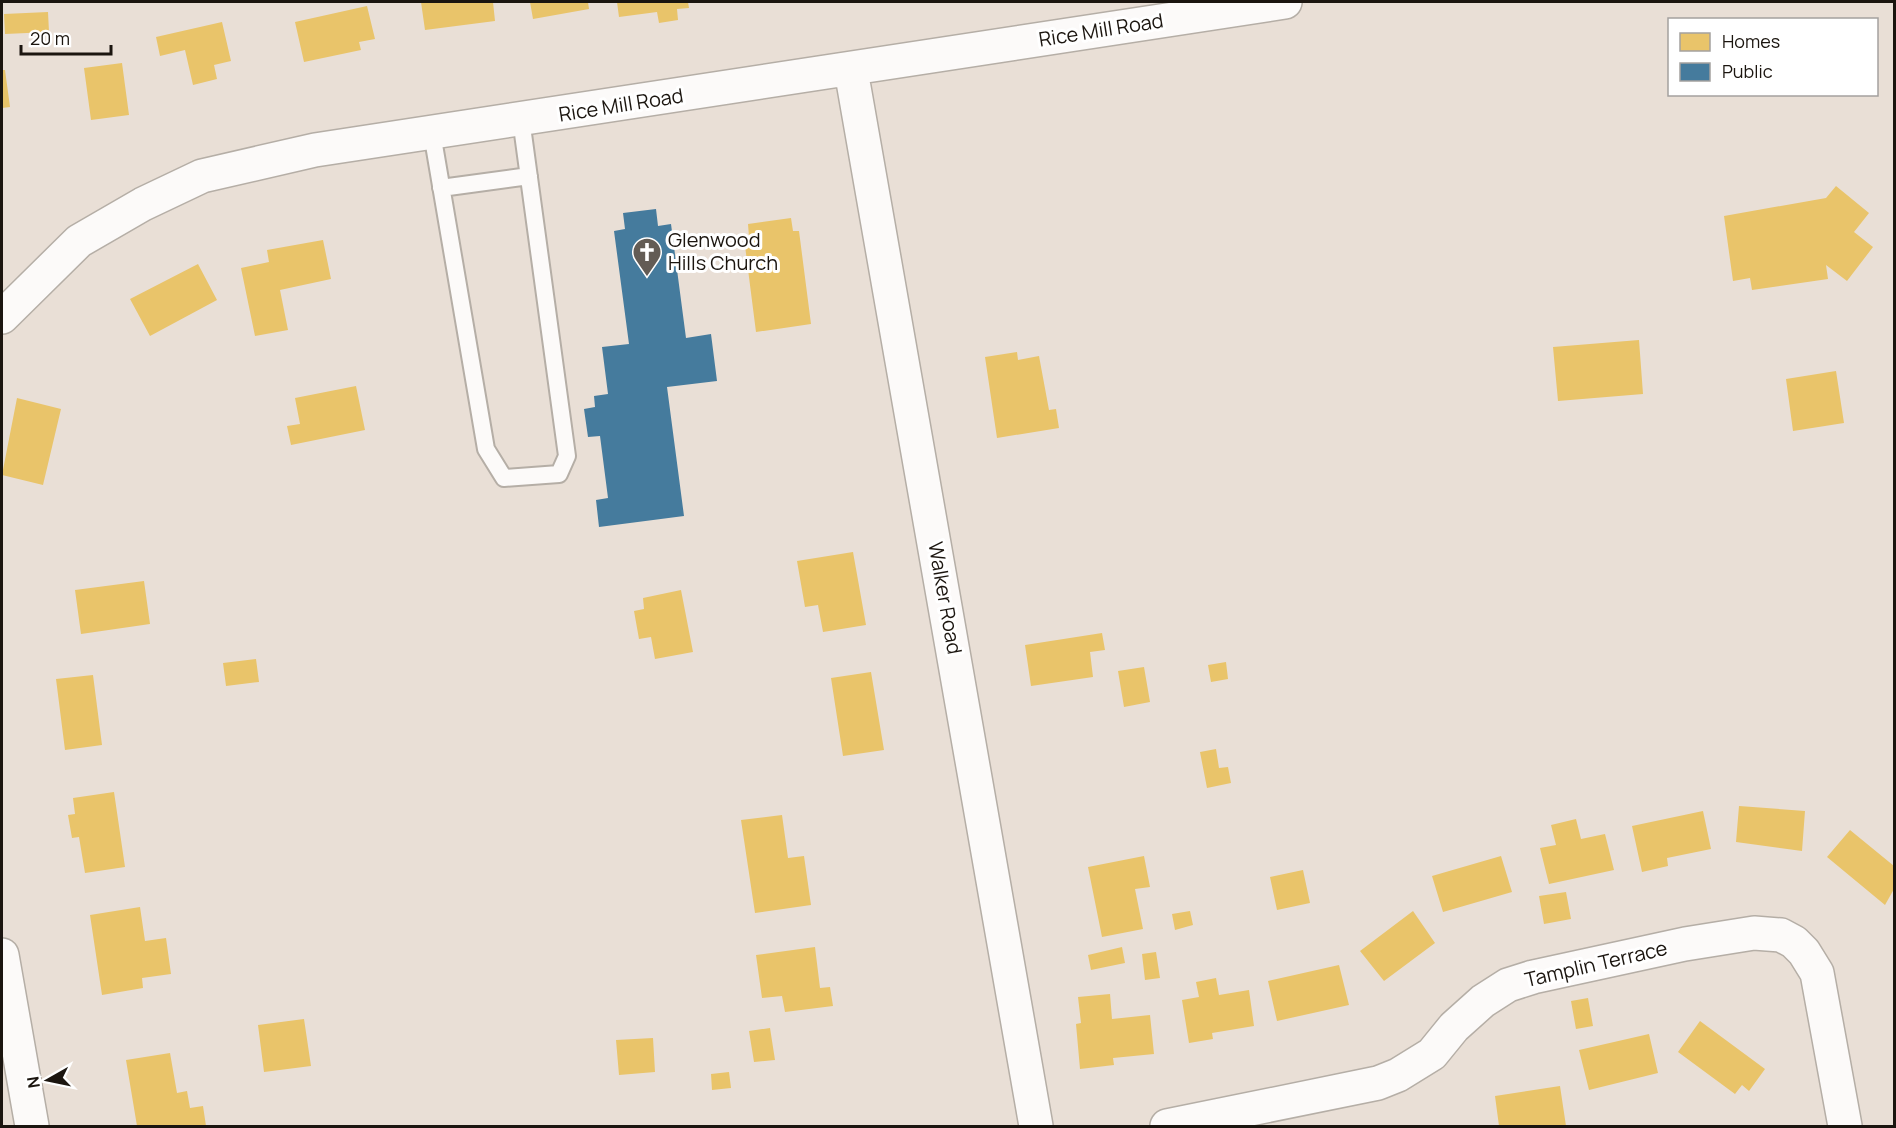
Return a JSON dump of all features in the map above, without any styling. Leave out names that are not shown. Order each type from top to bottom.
[{"type":"street","name":"Rice Mill Road","points":[[2,317],[80,241],[143,204],[202,176],[315,150],[1286,2]]},
{"type":"street","name":"Walker Road","points":[[851,70],[1036,1126]]},
{"type":"street","name":"Tamplin Terrace","points":[[1167,1126],[1378,1083],[1398,1075],[1432,1054],[1454,1027],[1483,1001],[1508,985],[1602,961],[1754,933],[1781,935],[1794,942],[1804,952],[1817,973],[1845,1126]]},
{"type":"street","points":[[2,955],[5,991],[33,1126]]},
{"type":"lane","points":[[432,133],[486,449],[504,478],[559,474],[567,456],[521,120]]},
{"type":"lane","points":[[441,188],[529,176]]},
{"type":"building: Homes","points":[[421,2],[493,2],[495,21],[425,30]]},
{"type":"building: Homes","points":[[530,2],[588,2],[589,9],[533,19]]},
{"type":"building: Homes","points":[[617,2],[688,2],[689,8],[677,9],[678,20],[659,23],[657,12],[619,17]]},
{"type":"building: Homes","points":[[367,6],[375,39],[359,42],[361,50],[304,62],[295,22]]},
{"type":"building: Homes","points":[[48,12],[49,32],[5,34],[4,14]]},
{"type":"building: Homes","points":[[222,22],[231,61],[214,65],[217,79],[193,85],[185,50],[160,56],[156,37]]},
{"type":"building: Homes","points":[[122,63],[129,115],[91,120],[84,68]]},
{"type":"building: Homes","points":[[2,70],[5,70],[10,107],[2,108]]},
{"type":"building: Homes","points":[[1836,186],[1869,213],[1854,232],[1873,247],[1847,281],[1826,265],[1828,279],[1752,290],[1750,278],[1733,281],[1724,216],[1826,198]]},
{"type":"building: Homes","points":[[791,218],[793,231],[799,231],[811,324],[756,332],[744,238],[749,237],[748,224]]},
{"type":"building: Homes","points":[[323,240],[331,279],[280,290],[288,330],[255,336],[241,268],[269,262],[267,250]]},
{"type":"building: Homes","points":[[198,264],[217,300],[150,336],[130,299]]},
{"type":"building: Homes","points":[[1639,340],[1643,394],[1558,401],[1553,347]]},
{"type":"building: Homes","points":[[1017,352],[1018,360],[1039,356],[1049,410],[1056,409],[1059,428],[997,438],[985,357]]},
{"type":"building: Homes","points":[[1836,371],[1844,423],[1793,431],[1786,379]]},
{"type":"building: Homes","points":[[356,386],[365,430],[291,445],[287,426],[300,424],[295,398]]},
{"type":"building: Homes","points":[[17,398],[61,409],[43,485],[2,475]]},
{"type":"building: Homes","points":[[853,552],[866,625],[823,632],[818,605],[805,607],[797,561]]},
{"type":"building: Homes","points":[[144,581],[150,624],[81,634],[75,590]]},
{"type":"building: Homes","points":[[681,590],[693,652],[655,659],[651,637],[639,639],[634,611],[644,609],[643,598]]},
{"type":"building: Homes","points":[[1102,633],[1105,650],[1090,652],[1093,677],[1031,686],[1025,645]]},
{"type":"building: Homes","points":[[256,659],[259,682],[226,686],[223,663]]},
{"type":"building: Homes","points":[[1226,662],[1228,679],[1211,682],[1208,665]]},
{"type":"building: Homes","points":[[1144,667],[1150,702],[1124,707],[1118,671]]},
{"type":"building: Homes","points":[[871,672],[884,750],[843,756],[831,678]]},
{"type":"building: Homes","points":[[93,675],[102,745],[65,750],[56,679]]},
{"type":"building: Homes","points":[[1216,749],[1219,768],[1228,767],[1231,783],[1207,788],[1200,752]]},
{"type":"building: Homes","points":[[114,792],[125,867],[85,873],[79,837],[72,838],[68,815],[75,814],[73,798]]},
{"type":"building: Homes","points":[[1739,806],[1805,811],[1802,851],[1736,842]]},
{"type":"building: Homes","points":[[1703,811],[1711,849],[1667,858],[1668,866],[1642,872],[1632,826]]},
{"type":"building: Homes","points":[[782,815],[788,858],[804,856],[811,905],[755,913],[741,820]]},
{"type":"building: Homes","points":[[1576,819],[1581,839],[1605,834],[1614,870],[1549,884],[1540,848],[1556,845],[1551,825]]},
{"type":"building: Homes","points":[[1850,830],[1894,866],[1894,889],[1885,905],[1827,857]]},
{"type":"building: Homes","points":[[1144,856],[1150,887],[1135,889],[1143,929],[1102,937],[1088,867]]},
{"type":"building: Homes","points":[[1501,856],[1512,892],[1443,912],[1432,876]]},
{"type":"building: Homes","points":[[1303,870],[1310,903],[1277,910],[1270,877]]},
{"type":"building: Homes","points":[[1566,892],[1571,919],[1544,924],[1539,896]]},
{"type":"building: Homes","points":[[140,907],[145,941],[166,938],[171,974],[142,978],[143,988],[102,995],[90,915]]},
{"type":"building: Homes","points":[[1190,911],[1193,925],[1175,930],[1172,914]]},
{"type":"building: Homes","points":[[1413,911],[1435,943],[1384,981],[1360,951]]},
{"type":"building: Homes","points":[[815,947],[820,988],[830,987],[833,1006],[785,1012],[782,996],[762,998],[756,955]]},
{"type":"building: Homes","points":[[1122,947],[1125,963],[1091,970],[1088,955]]},
{"type":"building: Homes","points":[[1156,952],[1160,978],[1145,980],[1142,954]]},
{"type":"building: Homes","points":[[1339,965],[1349,1005],[1277,1021],[1268,981]]},
{"type":"building: Homes","points":[[1216,978],[1219,995],[1249,990],[1254,1026],[1212,1033],[1213,1039],[1189,1043],[1182,1000],[1199,997],[1196,982]]},
{"type":"building: Homes","points":[[1110,994],[1112,1019],[1150,1015],[1154,1054],[1113,1058],[1114,1065],[1080,1069],[1076,1024],[1081,1023],[1078,997]]},
{"type":"building: Homes","points":[[1588,998],[1593,1026],[1576,1029],[1571,1001]]},
{"type":"building: Homes","points":[[304,1019],[311,1066],[264,1072],[258,1025]]},
{"type":"building: Homes","points":[[1700,1021],[1765,1069],[1749,1091],[1742,1085],[1735,1094],[1678,1052]]},
{"type":"building: Homes","points":[[770,1028],[775,1060],[754,1062],[749,1031]]},
{"type":"building: Homes","points":[[1649,1034],[1658,1073],[1589,1090],[1579,1050]]},
{"type":"building: Homes","points":[[653,1038],[655,1072],[619,1075],[616,1040]]},
{"type":"building: Homes","points":[[170,1053],[177,1093],[187,1091],[190,1108],[203,1106],[206,1126],[137,1126],[126,1060]]},
{"type":"building: Homes","points":[[729,1072],[731,1088],[712,1090],[711,1074]]},
{"type":"building: Homes","points":[[1560,1086],[1566,1126],[1499,1126],[1495,1096]]},
{"type":"building: Public","points":[[656,209],[658,226],[671,224],[686,338],[711,334],[717,381],[667,387],[684,516],[599,527],[596,500],[608,498],[600,436],[588,437],[584,409],[595,407],[594,396],[608,394],[602,347],[629,344],[614,231],[625,229],[623,213]]},
{"type":"place","name":"Glenwood Hills Church","points":[[647,278]]}]
